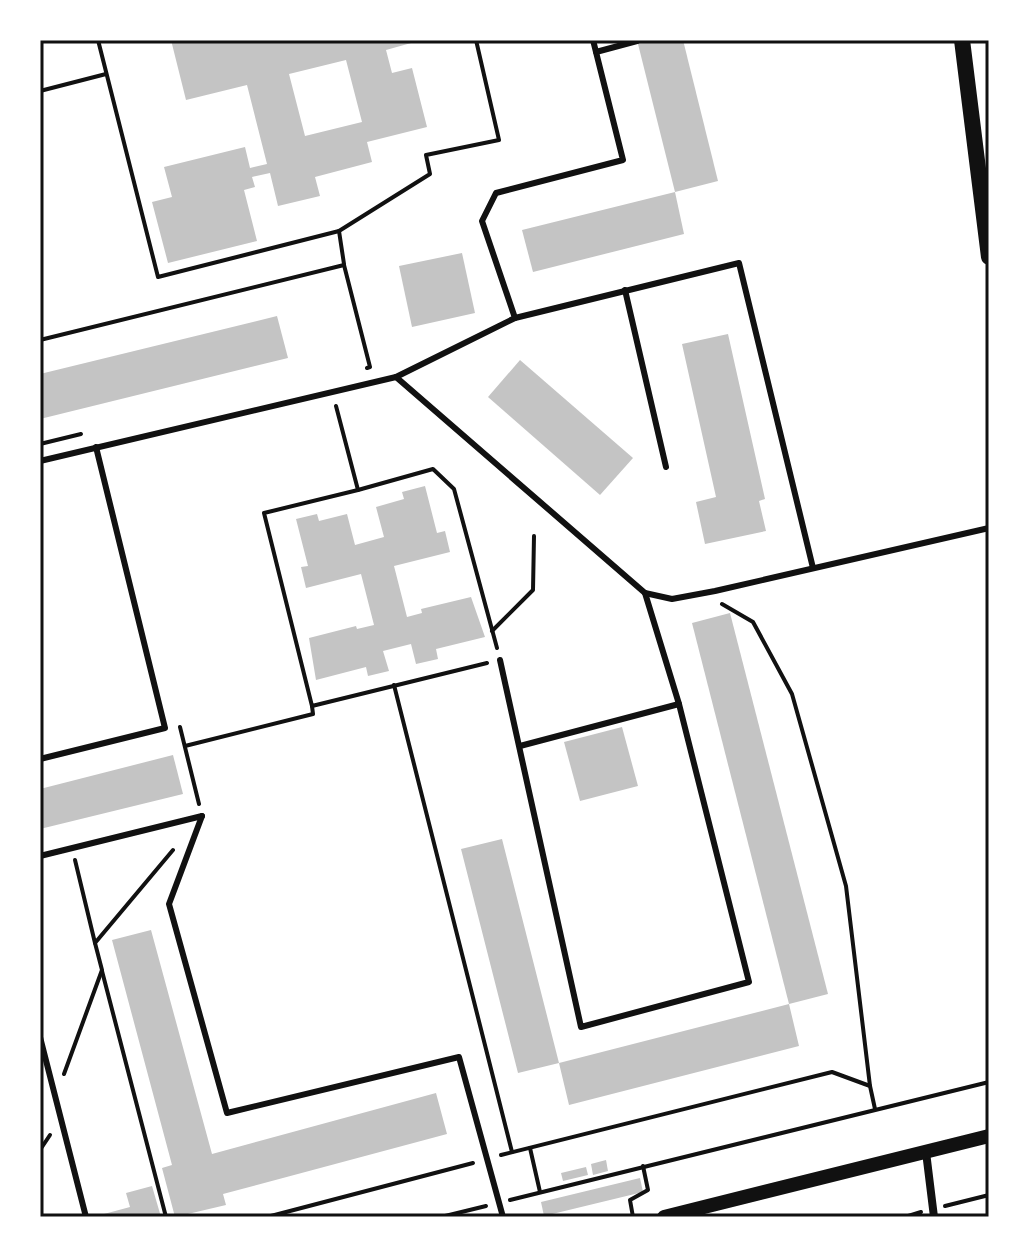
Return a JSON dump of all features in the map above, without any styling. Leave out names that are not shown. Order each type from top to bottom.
[{"type":"main road","points":[[962,40],[989,257]]},
{"type":"street","points":[[664,1217],[989,1136]]},
{"type":"street","points":[[926,1152],[934,1217]]},
{"type":"lane","points":[[515,318],[482,221],[496,193],[623,160],[593,40]]},
{"type":"lane","points":[[596,52],[637,41]]},
{"type":"lane","points":[[40,461],[396,377],[515,318],[739,263],[813,568]]},
{"type":"lane","points":[[625,290],[666,467]]},
{"type":"lane","points":[[396,377],[645,593],[672,599],[989,528]]},
{"type":"lane","points":[[40,759],[165,728],[96,447]]},
{"type":"lane","points":[[500,660],[581,1027],[749,982],[679,704],[645,593]]},
{"type":"lane","points":[[520,746],[679,704]]},
{"type":"lane","points":[[40,856],[202,816]]},
{"type":"lane","points":[[202,816],[169,904],[227,1113],[459,1057],[503,1217]]},
{"type":"lane","points":[[40,1037],[86,1217]]},
{"type":"path","points":[[98,40],[158,277],[339,231],[430,174],[426,155],[499,140],[476,40]]},
{"type":"path","points":[[40,91],[106,74]]},
{"type":"path","points":[[339,231],[344,265],[370,367],[355,371]]},
{"type":"path","points":[[40,340],[344,265]]},
{"type":"path","points":[[333,392],[358,490]]},
{"type":"path","points":[[40,444],[85,434]]},
{"type":"path","points":[[185,746],[313,714],[264,513],[433,469],[454,489],[500,660],[312,706]]},
{"type":"path","points":[[492,631],[533,590],[534,536]]},
{"type":"path","points":[[702,593],[753,622],[792,694],[846,886],[875,1109]]},
{"type":"path","points":[[394,685],[512,1153]]},
{"type":"path","points":[[95,943],[202,816],[177,716]]},
{"type":"path","points":[[72,847],[166,1217]]},
{"type":"path","points":[[56,1098],[102,970]]},
{"type":"path","points":[[267,1217],[832,1072],[870,1086]]},
{"type":"path","points":[[441,1217],[989,1082]]},
{"type":"path","points":[[530,1148],[540,1192]]},
{"type":"path","points":[[633,1217],[630,1200],[648,1190],[643,1166]]},
{"type":"building","points":[[171,40],[422,40],[386,50],[392,73],[412,68],[427,127],[367,142],[372,162],[315,177],[320,196],[278,206],[270,173],[252,177],[255,187],[244,190],[257,241],[168,263],[152,202],[172,197],[164,167],[245,147],[250,168],[267,164],[247,85],[186,100]],"holes":[[[346,60],[362,122],[305,136],[289,74]]]},
{"type":"building","points":[[637,40],[683,40],[718,181],[675,192]]},
{"type":"building","points":[[675,192],[684,234],[533,272],[522,230]]},
{"type":"building","points":[[462,253],[475,313],[412,327],[399,266]]},
{"type":"building","points":[[277,316],[288,358],[40,419],[40,374]]},
{"type":"building","points":[[728,334],[765,499],[759,501],[766,531],[705,544],[696,502],[716,497],[682,344]]},
{"type":"building","points":[[520,360],[633,458],[600,495],[488,397]]},
{"type":"building","points":[[425,486],[437,533],[445,531],[450,552],[394,566],[407,617],[422,613],[421,609],[471,597],[485,637],[436,649],[438,659],[416,664],[411,644],[383,651],[389,671],[368,676],[366,667],[316,680],[309,638],[356,626],[357,629],[374,625],[361,574],[306,588],[301,567],[308,566],[296,519],[317,514],[319,521],[347,514],[355,545],[384,537],[376,507],[404,499],[402,492]]},
{"type":"building","points":[[730,613],[828,994],[789,1004],[692,623]]},
{"type":"building","points":[[622,727],[638,786],[580,801],[564,742]]},
{"type":"building","points":[[173,755],[183,794],[40,829],[40,789]]},
{"type":"building","points":[[502,839],[559,1063],[518,1073],[461,849]]},
{"type":"building","points":[[151,930],[212,1154],[436,1093],[447,1134],[223,1194],[226,1205],[175,1217],[162,1168],[172,1165],[112,940]]},
{"type":"building","points":[[789,1004],[799,1046],[569,1105],[559,1063]]},
{"type":"building","points":[[606,1160],[608,1171],[593,1175],[591,1164]]},
{"type":"building","points":[[586,1167],[588,1175],[563,1181],[561,1173]]},
{"type":"building","points":[[640,1178],[643,1192],[544,1216],[541,1202]]},
{"type":"building","points":[[152,1186],[161,1217],[104,1217],[104,1214],[130,1207],[126,1193]]}]
